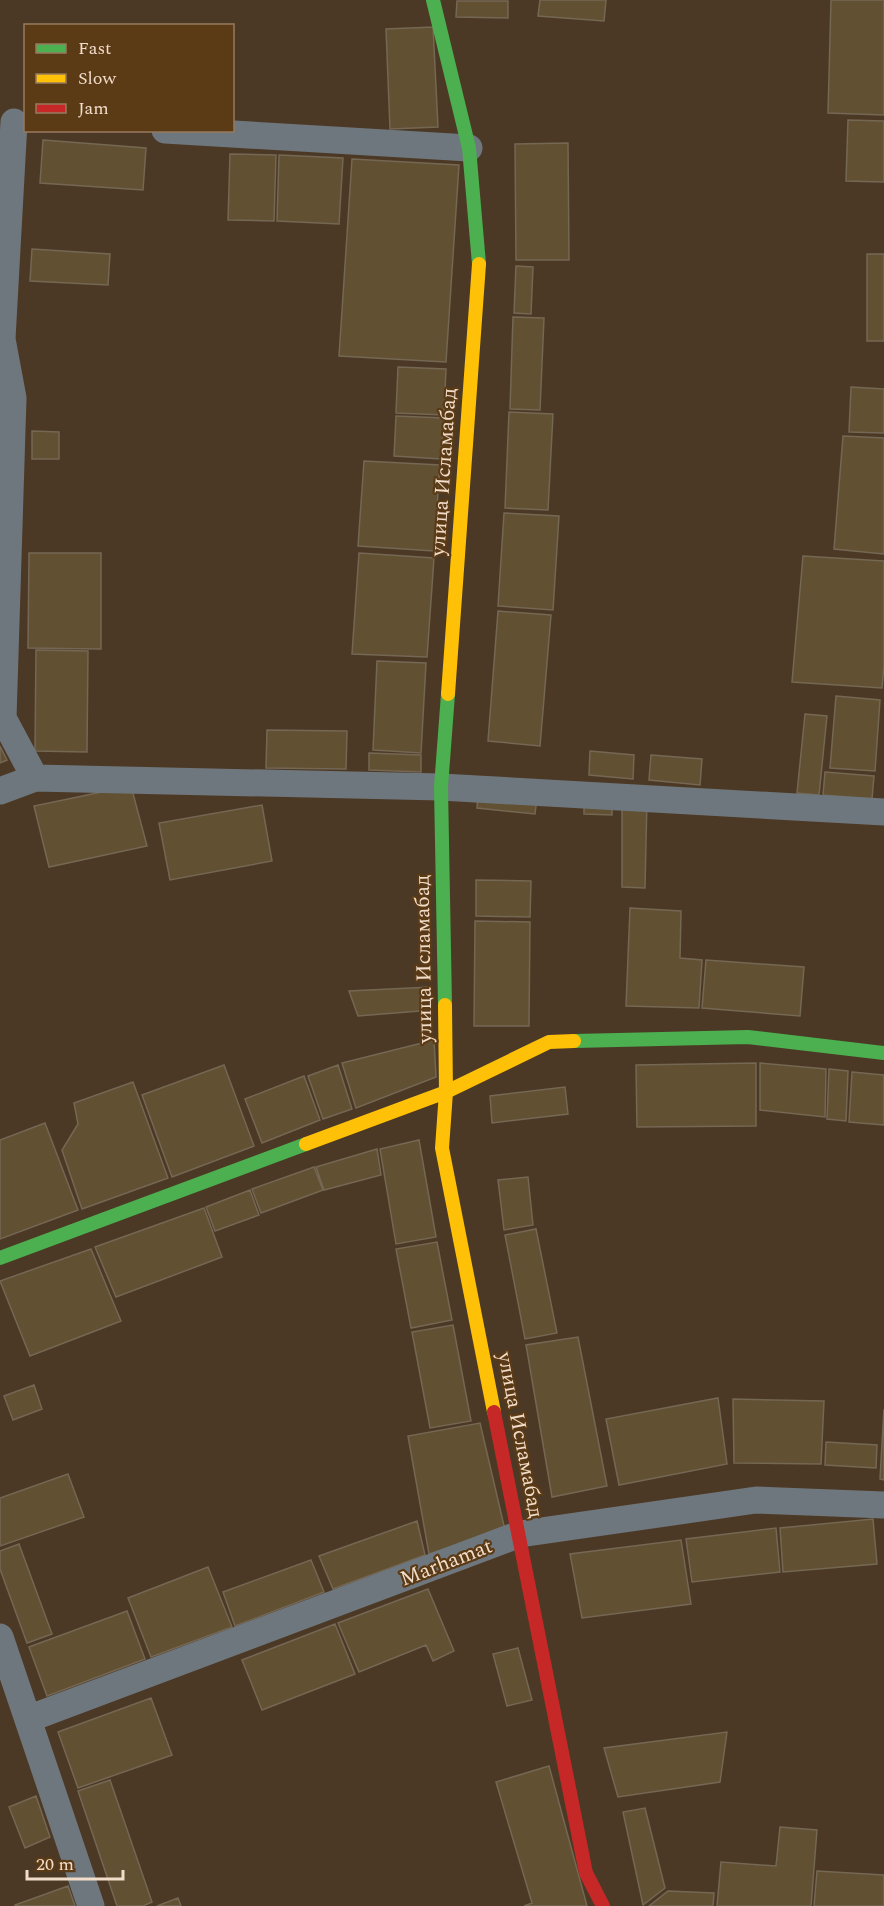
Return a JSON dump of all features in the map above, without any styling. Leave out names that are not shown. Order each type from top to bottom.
[{"type":"street","name":"улица Исламабад","points":[[433,0],[469,148],[479,263],[441,788],[446,1092],[442,1148],[586,1873],[603,1906]]},
{"type":"street","points":[[13,122],[1,340],[13,398],[3,718],[35,778]]},
{"type":"street","points":[[199,132],[469,148]]},
{"type":"street","points":[[0,791],[35,778],[441,788],[884,812]]},
{"type":"street","points":[[0,1258],[446,1092],[549,1042],[748,1037],[884,1053]]},
{"type":"street","name":"Marhamat","points":[[28,1719],[520,1534],[756,1500],[884,1505]]},
{"type":"street","points":[[0,1637],[91,1906]]},
{"type":"building","points":[[540,0],[606,0],[604,21],[538,16]]},
{"type":"building","points":[[831,0],[884,0],[884,115],[828,113]]},
{"type":"building","points":[[457,1],[508,1],[508,18],[456,17]]},
{"type":"building","points":[[433,27],[438,127],[390,129],[386,29]]},
{"type":"building","points":[[848,120],[884,121],[884,182],[846,181]]},
{"type":"building","points":[[43,140],[146,148],[143,190],[40,183]]},
{"type":"building","points":[[568,143],[569,260],[516,260],[515,144]]},
{"type":"building","points":[[230,154],[276,155],[274,221],[228,220]]},
{"type":"building","points":[[279,155],[343,158],[339,224],[277,221]]},
{"type":"building","points":[[352,159],[459,165],[446,362],[339,356]]},
{"type":"building","points":[[32,249],[110,254],[108,285],[30,281]]},
{"type":"building","points":[[867,254],[884,254],[884,341],[867,341]]},
{"type":"building","points":[[516,266],[533,267],[531,314],[514,313]]},
{"type":"building","points":[[513,317],[544,318],[540,410],[510,409]]},
{"type":"building","points":[[398,367],[446,369],[444,415],[396,413]]},
{"type":"building","points":[[851,387],[884,389],[884,433],[849,432]]},
{"type":"building","points":[[509,412],[553,414],[548,510],[505,508]]},
{"type":"building","points":[[396,416],[444,418],[441,459],[394,456]]},
{"type":"building","points":[[32,431],[59,432],[59,459],[32,459]]},
{"type":"building","points":[[843,436],[884,438],[884,554],[834,549]]},
{"type":"building","points":[[364,461],[440,465],[434,551],[358,546]]},
{"type":"building","points":[[504,513],[559,516],[553,610],[498,606]]},
{"type":"building","points":[[29,553],[101,553],[101,649],[28,648]]},
{"type":"building","points":[[359,553],[434,558],[427,657],[352,654]]},
{"type":"building","points":[[803,556],[884,561],[882,688],[792,682]]},
{"type":"building","points":[[498,611],[551,615],[540,746],[488,741]]},
{"type":"building","points":[[36,650],[88,651],[87,752],[35,751]]},
{"type":"building","points":[[377,661],[426,663],[421,753],[373,750]]},
{"type":"building","points":[[836,696],[880,700],[875,771],[830,768]]},
{"type":"building","points":[[805,714],[827,716],[819,795],[797,793]]},
{"type":"building","points":[[267,730],[347,731],[346,769],[266,768]]},
{"type":"building","points":[[0,746],[7,760],[0,763]]},
{"type":"building","points":[[590,751],[634,755],[633,779],[589,775]]},
{"type":"building","points":[[369,753],[421,755],[421,772],[369,770]]},
{"type":"building","points":[[651,755],[702,759],[700,785],[649,780]]},
{"type":"building","points":[[825,772],[874,776],[872,799],[823,795]]},
{"type":"building","points":[[479,783],[538,789],[535,814],[477,808]]},
{"type":"building","points":[[131,786],[147,846],[49,867],[34,806]]},
{"type":"building","points":[[584,794],[612,796],[612,815],[584,814]]},
{"type":"building","points":[[622,797],[647,799],[645,888],[622,887]]},
{"type":"building","points":[[262,805],[272,861],[170,880],[159,823]]},
{"type":"building","points":[[476,880],[531,881],[530,917],[476,916]]},
{"type":"building","points":[[630,908],[681,911],[680,958],[702,960],[699,1008],[626,1006]]},
{"type":"building","points":[[475,921],[530,922],[529,1026],[474,1026]]},
{"type":"building","points":[[706,960],[804,967],[800,1016],[702,1008]]},
{"type":"building","points":[[431,987],[432,1010],[358,1016],[349,991]]},
{"type":"building","points":[[434,1040],[436,1077],[356,1108],[342,1063]]},
{"type":"building","points":[[756,1063],[756,1126],[637,1127],[636,1065]]},
{"type":"building","points":[[760,1063],[826,1069],[825,1117],[760,1110]]},
{"type":"building","points":[[224,1065],[254,1146],[172,1177],[142,1095]]},
{"type":"building","points":[[338,1065],[352,1109],[323,1119],[308,1076]]},
{"type":"building","points":[[829,1069],[848,1071],[846,1121],[827,1119]]},
{"type":"building","points":[[852,1072],[884,1075],[884,1125],[849,1122]]},
{"type":"building","points":[[304,1076],[320,1120],[262,1143],[245,1099]]},
{"type":"building","points":[[133,1082],[168,1178],[82,1209],[62,1150],[78,1124],[74,1103]]},
{"type":"building","points":[[565,1087],[568,1114],[492,1123],[490,1096]]},
{"type":"building","points":[[45,1123],[78,1210],[0,1239],[0,1140]]},
{"type":"building","points":[[419,1140],[436,1237],[396,1244],[380,1149]]},
{"type":"building","points":[[377,1149],[381,1175],[324,1190],[316,1167]]},
{"type":"building","points":[[314,1167],[323,1190],[261,1213],[252,1189]]},
{"type":"building","points":[[528,1177],[533,1225],[504,1230],[498,1180]]},
{"type":"building","points":[[250,1190],[259,1215],[215,1231],[206,1207]]},
{"type":"building","points":[[204,1208],[222,1257],[116,1297],[95,1247]]},
{"type":"building","points":[[536,1229],[557,1333],[525,1339],[505,1235]]},
{"type":"building","points":[[437,1242],[452,1320],[411,1328],[396,1249]]},
{"type":"building","points":[[91,1249],[121,1321],[30,1356],[0,1281]]},
{"type":"building","points":[[453,1325],[471,1421],[430,1428],[412,1332]]},
{"type":"building","points":[[578,1337],[607,1486],[552,1497],[526,1345]]},
{"type":"building","points":[[34,1385],[42,1409],[13,1420],[4,1396]]},
{"type":"building","points":[[718,1398],[727,1464],[619,1485],[606,1419]]},
{"type":"building","points":[[733,1399],[824,1401],[821,1464],[734,1463]]},
{"type":"building","points":[[884,1409],[884,1480],[880,1479]]},
{"type":"building","points":[[480,1423],[505,1530],[429,1554],[408,1436]]},
{"type":"building","points":[[826,1442],[877,1445],[876,1468],[825,1465]]},
{"type":"building","points":[[68,1474],[84,1517],[0,1546],[0,1498]]},
{"type":"building","points":[[873,1519],[877,1564],[783,1572],[780,1528]]},
{"type":"building","points":[[417,1521],[425,1555],[333,1589],[319,1556]]},
{"type":"building","points":[[776,1528],[780,1572],[692,1582],[686,1539]]},
{"type":"building","points":[[681,1540],[691,1604],[582,1618],[570,1554]]},
{"type":"building","points":[[19,1544],[52,1634],[27,1643],[0,1569],[0,1551]]},
{"type":"building","points":[[311,1560],[324,1592],[235,1626],[223,1592]]},
{"type":"building","points":[[208,1567],[232,1627],[151,1657],[128,1598]]},
{"type":"building","points":[[428,1589],[454,1651],[433,1661],[426,1645],[359,1672],[338,1623]]},
{"type":"building","points":[[127,1611],[145,1659],[47,1696],[29,1647]]},
{"type":"building","points":[[335,1624],[355,1674],[262,1710],[242,1660]]},
{"type":"building","points":[[518,1648],[532,1700],[507,1706],[493,1654]]},
{"type":"building","points":[[151,1698],[172,1755],[78,1788],[58,1732]]},
{"type":"building","points":[[727,1732],[720,1782],[618,1797],[604,1748]]},
{"type":"building","points":[[549,1766],[587,1906],[524,1906],[532,1903],[496,1782]]},
{"type":"building","points":[[110,1780],[152,1902],[143,1906],[117,1906],[78,1791]]},
{"type":"building","points":[[36,1796],[50,1837],[25,1848],[9,1807]]},
{"type":"building","points":[[645,1808],[665,1888],[643,1905],[623,1812]]},
{"type":"building","points":[[780,1827],[817,1830],[811,1906],[717,1906],[721,1862],[776,1866]]},
{"type":"building","points":[[817,1871],[884,1875],[884,1906],[814,1906]]},
{"type":"building","points":[[68,1886],[75,1906],[15,1906],[15,1905]]},
{"type":"building","points":[[668,1891],[714,1893],[713,1906],[649,1906]]},
{"type":"building","points":[[178,1898],[181,1906],[157,1906]]},
{"type":"traffic: fast","points":[[433,0],[469,148],[479,264]]},
{"type":"traffic: fast","points":[[445,1005],[441,787],[448,694]]},
{"type":"traffic: fast","points":[[574,1041],[748,1037],[884,1053]]},
{"type":"traffic: fast","points":[[0,1258],[306,1144]]},
{"type":"traffic: slow","points":[[448,694],[479,264]]},
{"type":"traffic: slow","points":[[445,1005],[446,1092],[442,1148],[494,1412]]},
{"type":"traffic: slow","points":[[306,1144],[446,1092],[549,1042],[574,1041]]},
{"type":"traffic: jam","points":[[494,1412],[586,1873],[603,1906]]}]
